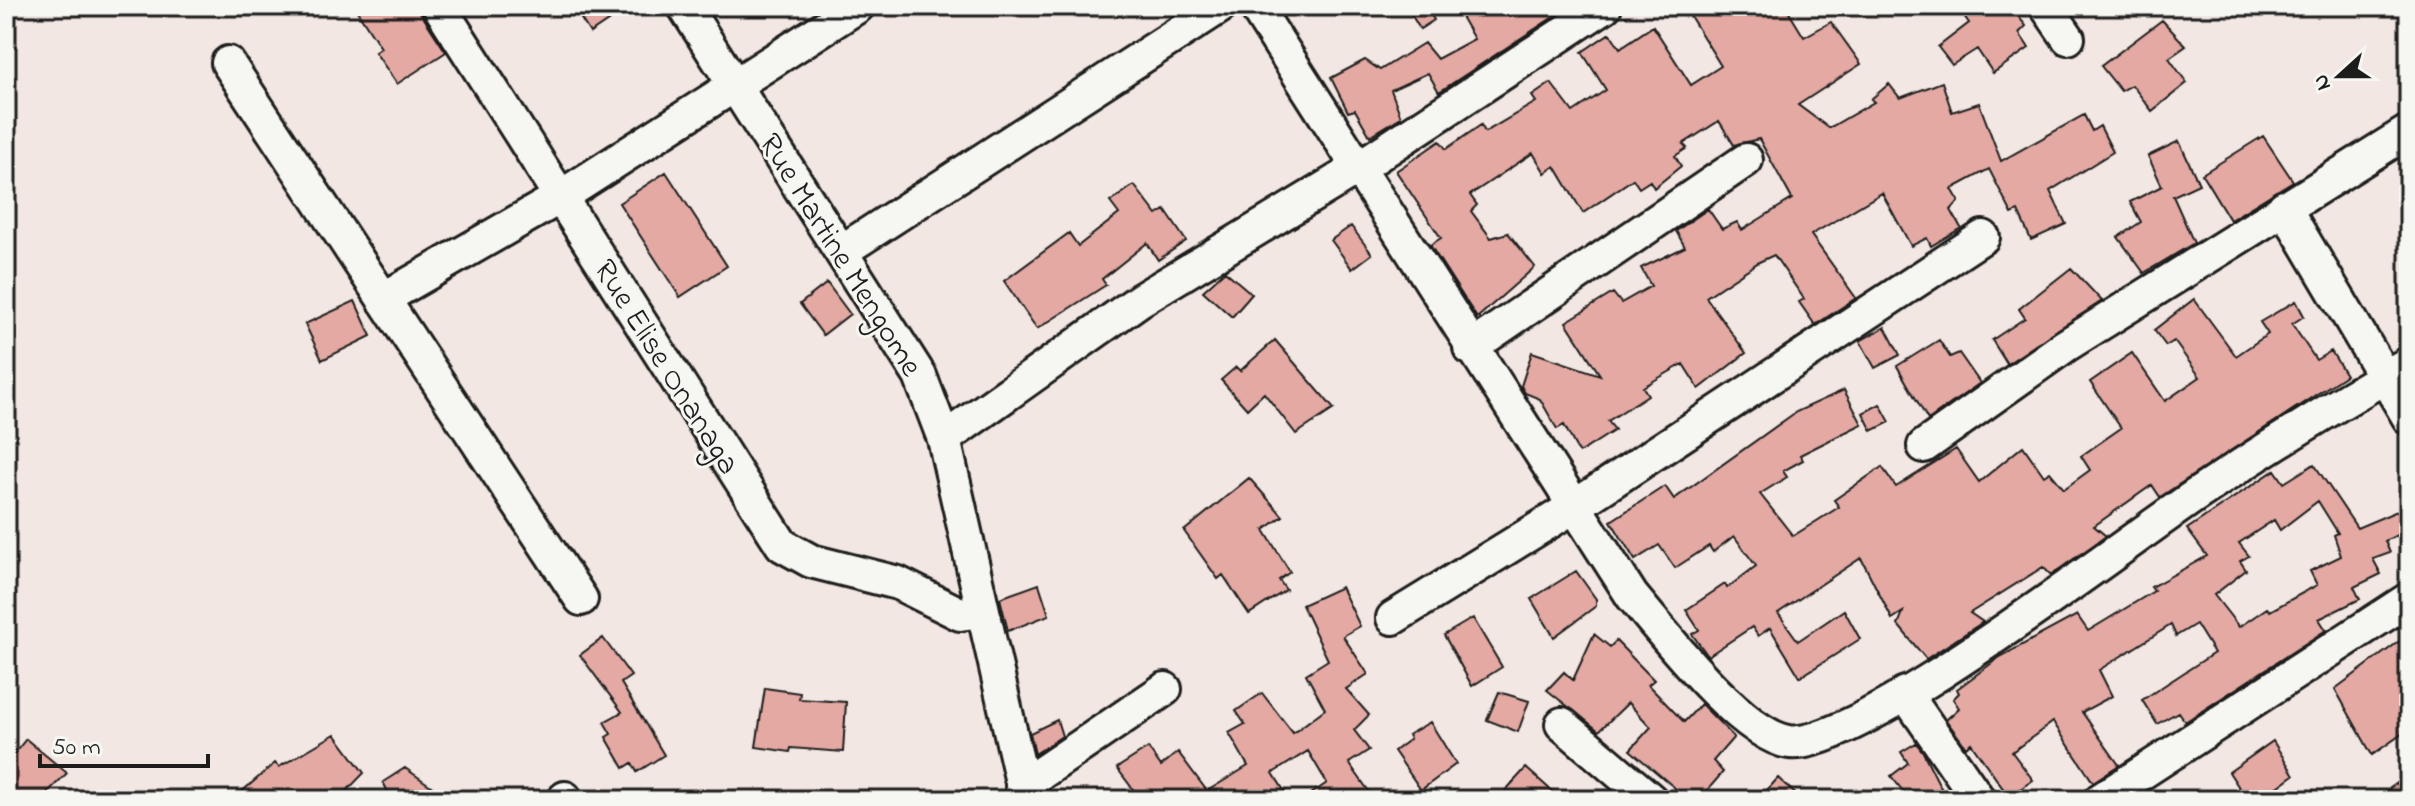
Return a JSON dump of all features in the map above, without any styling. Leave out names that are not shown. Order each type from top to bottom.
[{"type":"street","name":"Rue Elise Onanaga","points":[[439,6],[782,545],[811,561],[898,583],[960,614],[981,611]]},
{"type":"street","name":"Rue Martine Mengome","points":[[684,6],[920,376],[944,439],[1024,793]]},
{"type":"street","points":[[383,299],[562,196],[858,6]]},
{"type":"street","points":[[842,251],[1221,6]]},
{"type":"street","points":[[1255,6],[1470,348],[1632,596],[1698,671],[1768,737],[1802,743],[1831,733],[1905,693],[2026,616],[2196,495],[2397,370]]},
{"type":"street","points":[[944,439],[1140,300],[1358,168],[1605,6]]},
{"type":"street","points":[[2046,6],[2068,38]]},
{"type":"street","points":[[228,63],[581,599]]},
{"type":"street","points":[[1924,446],[2065,346],[2409,131]]},
{"type":"street","points":[[1470,348],[1746,160]]},
{"type":"street","points":[[2284,207],[2397,370],[2409,418]]},
{"type":"street","points":[[1393,618],[1575,506],[1983,237]]},
{"type":"street","points":[[2100,800],[2409,599]]},
{"type":"street","points":[[1024,793],[1165,689]]},
{"type":"street","points":[[1905,693],[1979,800]]},
{"type":"street","points":[[1562,724],[1651,800]]},
{"type":"building","points":[[354,6],[416,6],[446,52],[397,84],[375,52],[381,48]]},
{"type":"building","points":[[573,6],[630,6],[590,33]]},
{"type":"building","points":[[1406,6],[1426,6],[1434,20],[1420,29]]},
{"type":"building","points":[[1469,6],[1570,6],[1439,92],[1428,73],[1391,90],[1401,117],[1370,136],[1355,110],[1348,112],[1331,78],[1365,60],[1380,70],[1424,43],[1437,59],[1474,39],[1459,13]]},
{"type":"building","points":[[1684,6],[1785,6],[1804,37],[1831,22],[1861,64],[1798,105],[1829,128],[1874,102],[1871,99],[1889,84],[1900,98],[1942,82],[1952,112],[1979,103],[2001,161],[2084,115],[2092,131],[2100,126],[2113,152],[2050,191],[2066,224],[2031,240],[2018,211],[2012,214],[1989,169],[1952,189],[1959,201],[1951,210],[1961,228],[1931,246],[1927,238],[1911,246],[1882,193],[1811,235],[1856,298],[1815,325],[1799,302],[1804,299],[1774,255],[1759,262],[1706,297],[1746,353],[1699,389],[1683,364],[1643,387],[1648,395],[1608,421],[1615,430],[1579,453],[1564,425],[1557,429],[1540,399],[1525,393],[1521,386],[1532,352],[1600,375],[1566,322],[1613,293],[1621,303],[1651,286],[1641,268],[1685,247],[1676,231],[1708,209],[1722,229],[1737,222],[1742,230],[1792,199],[1759,139],[1734,145],[1719,121],[1683,144],[1687,148],[1675,156],[1681,166],[1654,188],[1650,181],[1639,188],[1633,179],[1583,213],[1555,166],[1545,173],[1533,153],[1470,195],[1477,205],[1471,211],[1491,238],[1508,233],[1535,267],[1477,318],[1430,245],[1441,238],[1396,171],[1440,141],[1446,149],[1481,125],[1485,132],[1536,102],[1532,96],[1551,83],[1573,112],[1606,90],[1582,52],[1610,33],[1620,48],[1653,26],[1691,85],[1721,66]]},
{"type":"building","points":[[1957,6],[2010,6],[2026,26],[2019,33],[2029,48],[1993,73],[1977,49],[1952,65],[1938,47],[1969,23]]},
{"type":"building","points":[[2162,20],[2186,46],[2169,58],[2187,83],[2152,111],[2132,85],[2121,91],[2101,66]]},
{"type":"building","points":[[2263,136],[2293,181],[2230,220],[2202,174]]},
{"type":"building","points":[[2179,141],[2199,184],[2173,196],[2194,243],[2144,273],[2118,237],[2141,222],[2130,202],[2162,186],[2148,156]]},
{"type":"building","points":[[666,172],[727,266],[680,297],[619,203]]},
{"type":"building","points":[[1134,185],[1157,215],[1165,210],[1186,241],[1158,260],[1147,243],[1102,279],[1106,285],[1037,329],[1004,281],[1069,233],[1078,246],[1119,214],[1110,202]]},
{"type":"building","points":[[1351,226],[1372,254],[1352,269],[1331,240]]},
{"type":"building","points":[[2071,268],[2102,301],[2007,364],[1992,340],[2025,318],[2019,309]]},
{"type":"building","points":[[1225,271],[1252,294],[1232,317],[1203,291]]},
{"type":"building","points":[[827,283],[850,314],[823,335],[800,304]]},
{"type":"building","points":[[2194,299],[2236,356],[2268,334],[2260,322],[2296,301],[2304,316],[2292,324],[2316,360],[2331,351],[2346,375],[2160,497],[2152,485],[2094,526],[2106,536],[2051,575],[2043,567],[1970,613],[1983,622],[1926,659],[1898,625],[1903,612],[1892,619],[1861,558],[1778,613],[1798,641],[1844,610],[1860,639],[1800,677],[1770,628],[1758,636],[1752,627],[1708,656],[1692,634],[1699,630],[1686,610],[1725,584],[1727,588],[1756,566],[1734,536],[1713,552],[1709,546],[1675,568],[1659,545],[1635,560],[1611,521],[1665,486],[1674,499],[1796,412],[1844,390],[1862,424],[1800,455],[1803,460],[1783,471],[1787,477],[1760,494],[1793,536],[1839,507],[1834,500],[1882,467],[1896,487],[1956,449],[1979,482],[2023,446],[2044,476],[2050,472],[2064,489],[2090,470],[2081,456],[2121,428],[2090,382],[2132,353],[2165,401],[2200,377],[2174,341],[2166,346],[2154,330]]},
{"type":"building","points":[[355,301],[371,336],[322,360],[305,324]]},
{"type":"building","points":[[1885,327],[1900,355],[1875,368],[1860,341]]},
{"type":"building","points":[[1275,340],[1334,409],[1296,434],[1264,393],[1247,409],[1221,380],[1236,367],[1240,371]]},
{"type":"building","points":[[1939,340],[1950,357],[1959,353],[1980,383],[1928,420],[1897,366]]},
{"type":"building","points":[[1880,404],[1890,422],[1872,431],[1863,413]]},
{"type":"building","points":[[2314,464],[2357,528],[2409,506],[2409,529],[2385,541],[2390,553],[2373,559],[2381,574],[2354,587],[2360,599],[2319,619],[2326,630],[2185,722],[2178,712],[2157,724],[2142,700],[2214,653],[2196,624],[2176,636],[2171,625],[2099,670],[2112,696],[2082,712],[2119,765],[2093,782],[2053,722],[2012,752],[2033,780],[2009,797],[1971,743],[1966,747],[1946,720],[1959,708],[1953,699],[1959,693],[1957,689],[2000,657],[2077,615],[2088,631],[2154,591],[2151,587],[2207,556],[2187,529],[2275,470],[2284,483]],"holes":[[[2318,501],[2338,533],[2334,535],[2341,556],[2310,571],[2317,585],[2270,611],[2267,608],[2239,627],[2214,595],[2246,570],[2240,561],[2249,556],[2239,543],[2274,520],[2280,530]]]},
{"type":"building","points":[[1249,478],[1283,516],[1264,530],[1290,572],[1279,580],[1286,590],[1249,614],[1223,575],[1218,579],[1184,531]]},
{"type":"building","points":[[1576,571],[1596,599],[1596,606],[1554,637],[1531,599]]},
{"type":"building","points":[[1039,584],[1049,615],[1008,631],[1000,598]]},
{"type":"building","points":[[1341,587],[1360,626],[1343,636],[1368,674],[1346,689],[1369,715],[1354,730],[1369,750],[1349,763],[1375,800],[1302,800],[1327,783],[1308,751],[1273,773],[1290,800],[1141,800],[1117,768],[1148,748],[1161,766],[1178,752],[1207,791],[1248,766],[1229,733],[1245,724],[1236,711],[1262,693],[1293,733],[1325,709],[1306,674],[1328,660],[1302,605]]},
{"type":"building","points":[[1473,618],[1502,667],[1472,686],[1444,635]]},
{"type":"building","points":[[1594,634],[1610,647],[1616,641],[1654,680],[1648,685],[1684,722],[1701,704],[1734,737],[1713,761],[1723,772],[1699,800],[1689,800],[1630,750],[1651,727],[1628,703],[1599,731],[1547,690],[1564,672],[1573,680]]},
{"type":"building","points":[[2409,634],[2409,729],[2372,755],[2335,689]]},
{"type":"building","points":[[603,638],[631,676],[621,683],[664,755],[637,772],[632,763],[624,768],[606,737],[611,734],[604,722],[622,712],[580,655]]},
{"type":"building","points":[[765,688],[800,693],[799,699],[846,702],[843,752],[791,748],[790,752],[756,747]]},
{"type":"building","points":[[1499,692],[1529,701],[1518,732],[1487,720]]},
{"type":"building","points":[[1057,720],[1062,736],[1035,754],[1030,733]]},
{"type":"building","points":[[1430,722],[1456,764],[1421,790],[1394,751],[1410,739],[1408,735]]},
{"type":"building","points":[[335,734],[364,773],[338,800],[232,800],[275,763],[279,767]]},
{"type":"building","points":[[26,739],[67,773],[40,800],[6,800],[6,764]]},
{"type":"building","points":[[2273,741],[2294,775],[2260,800],[2247,800],[2229,772]]},
{"type":"building","points":[[1916,743],[1947,800],[1910,800],[1891,776],[1908,763],[1901,752]]},
{"type":"building","points":[[405,768],[451,800],[392,800],[383,782]]},
{"type":"building","points":[[1526,768],[1562,800],[1515,800],[1505,791]]},
{"type":"building","points":[[2409,775],[2409,800],[2373,800]]},
{"type":"building","points":[[1778,778],[1802,800],[1758,800]]}]
